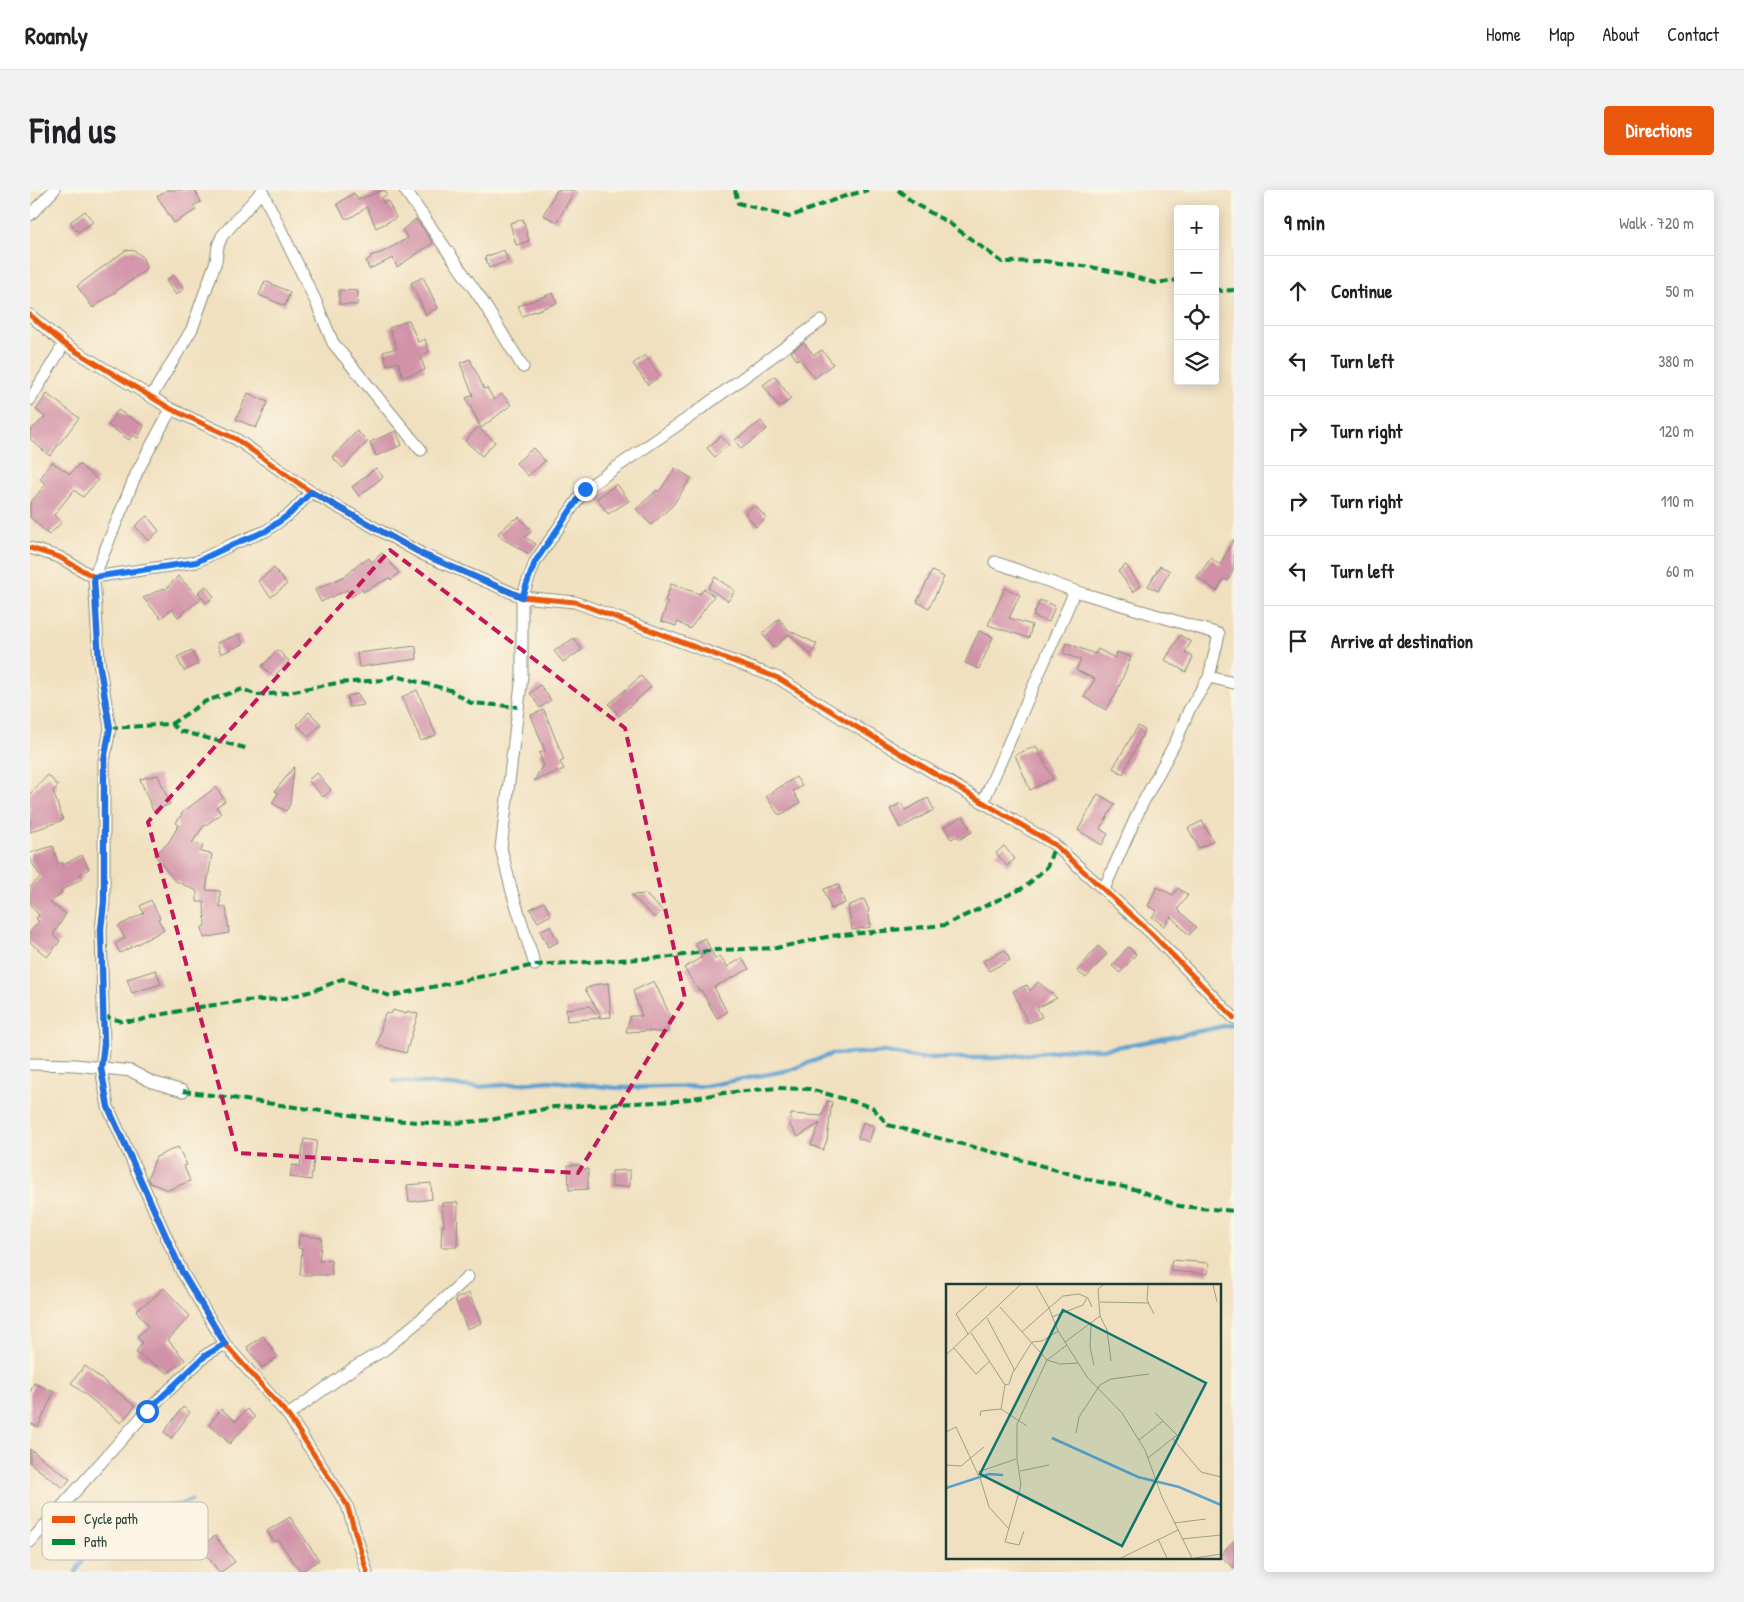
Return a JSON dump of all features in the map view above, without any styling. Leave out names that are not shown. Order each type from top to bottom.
[{"type":"street","points":[[30,215],[54,190]]},
{"type":"street","points":[[151,397],[192,329],[216,261],[222,236],[263,190],[316,302],[333,343],[421,450]]},
{"type":"street","points":[[405,190],[481,299],[523,368]]},
{"type":"street","points":[[30,315],[64,344],[171,409],[236,439],[311,492],[422,554],[522,597],[575,602],[778,678],[853,726],[1055,845],[1152,934],[1234,1018]]},
{"type":"street","points":[[536,966],[512,892],[501,848],[522,676],[522,597],[535,562],[585,489],[688,418],[821,321]]},
{"type":"street","points":[[30,400],[64,344]]},
{"type":"street","points":[[171,409],[138,472],[94,577],[99,662],[110,728],[104,760],[104,902],[101,929],[104,1044],[101,1068],[108,1107],[182,1272],[225,1344],[288,1415],[347,1505],[367,1572]]},
{"type":"street","points":[[30,548],[59,557],[94,577],[196,562],[266,531],[291,513],[311,492]]},
{"type":"street","points":[[995,562],[1075,591],[1219,634],[1209,677],[1189,710],[1177,739],[1141,806],[1104,889]]},
{"type":"street","points":[[983,802],[1075,591]]},
{"type":"street","points":[[1209,677],[1234,683]]},
{"type":"street","points":[[30,1064],[76,1066],[131,1072],[152,1082],[183,1091]]},
{"type":"street","points":[[288,1415],[355,1367],[384,1350],[468,1277]]},
{"type":"street","points":[[66,1502],[147,1411],[206,1355],[225,1344]]},
{"type":"street","points":[[30,1542],[42,1529]]},
{"type":"highlighted area","points":[[390,550],[625,728],[685,998],[578,1173],[237,1153],[148,822]]},
{"type":"building","points":[[167,190],[195,190],[201,202],[193,206],[196,210],[174,223],[157,196]]},
{"type":"building","points":[[383,190],[387,194],[381,198],[383,203],[388,201],[396,218],[376,228],[367,207],[350,218],[345,218],[337,204],[354,193],[358,200]]},
{"type":"building","points":[[557,190],[575,190],[557,222],[543,215]]},
{"type":"building","points":[[85,211],[93,222],[78,232],[70,222]]},
{"type":"building","points":[[416,219],[433,243],[397,267],[393,258],[369,269],[366,261],[371,258],[370,256],[383,252],[408,238],[402,230]]},
{"type":"building","points":[[523,219],[529,241],[516,245],[510,223]]},
{"type":"building","points":[[126,250],[135,251],[142,256],[146,266],[144,271],[93,308],[77,286]]},
{"type":"building","points":[[504,250],[508,261],[489,268],[485,257]]},
{"type":"building","points":[[174,275],[184,289],[176,295],[166,281]]},
{"type":"building","points":[[423,277],[438,308],[426,315],[411,283]]},
{"type":"building","points":[[265,281],[290,292],[285,306],[259,295]]},
{"type":"building","points":[[339,290],[358,291],[357,305],[339,304]]},
{"type":"building","points":[[553,293],[557,303],[522,316],[518,306]]},
{"type":"building","points":[[409,320],[418,342],[425,339],[429,352],[420,355],[425,370],[403,377],[398,362],[387,365],[383,352],[397,348],[389,328]]},
{"type":"building","points":[[804,343],[814,355],[822,350],[833,364],[815,378],[799,358],[797,360],[791,352]]},
{"type":"building","points":[[645,355],[660,376],[648,385],[633,364]]},
{"type":"building","points":[[470,359],[484,389],[487,388],[494,400],[502,394],[511,405],[481,428],[466,398],[473,395],[460,363]]},
{"type":"building","points":[[775,376],[791,399],[779,407],[763,385]]},
{"type":"building","points":[[248,393],[268,402],[256,428],[236,419]]},
{"type":"building","points":[[47,394],[79,418],[50,456],[30,439],[30,431],[45,417],[36,410]]},
{"type":"building","points":[[118,410],[144,426],[138,438],[132,435],[129,440],[108,425]]},
{"type":"building","points":[[761,421],[767,429],[741,449],[735,440]]},
{"type":"building","points":[[478,427],[495,442],[482,456],[465,441]]},
{"type":"building","points":[[357,431],[368,441],[343,468],[332,457]]},
{"type":"building","points":[[396,431],[402,445],[376,456],[370,442]]},
{"type":"building","points":[[721,436],[729,445],[715,457],[707,448]]},
{"type":"building","points":[[533,448],[545,461],[528,476],[516,463]]},
{"type":"building","points":[[52,462],[70,474],[79,464],[98,480],[83,497],[74,490],[54,515],[62,522],[49,535],[30,517],[30,503],[46,484],[40,479]]},
{"type":"building","points":[[376,468],[383,477],[359,496],[352,487]]},
{"type":"building","points":[[675,468],[691,478],[673,505],[651,525],[636,509],[657,490],[659,492]]},
{"type":"building","points":[[617,484],[629,501],[608,514],[597,498]]},
{"type":"building","points":[[755,505],[766,518],[756,527],[745,513]]},
{"type":"building","points":[[147,516],[159,531],[148,541],[135,526]]},
{"type":"building","points":[[519,517],[532,531],[525,537],[536,544],[529,554],[503,539],[498,533]]},
{"type":"building","points":[[1234,539],[1234,569],[1228,581],[1224,579],[1217,591],[1197,577],[1211,558],[1220,565]]},
{"type":"building","points":[[382,553],[399,573],[391,580],[389,578],[363,592],[362,589],[351,597],[347,590],[321,602],[315,590],[347,575],[361,562],[369,558],[372,562]]},
{"type":"building","points":[[1126,565],[1141,586],[1133,592],[1118,571]]},
{"type":"building","points":[[1160,566],[1170,571],[1158,591],[1148,586]]},
{"type":"building","points":[[274,568],[287,584],[271,597],[258,581]]},
{"type":"building","points":[[932,571],[944,577],[929,608],[917,602]]},
{"type":"building","points":[[178,576],[201,599],[178,617],[172,609],[161,618],[143,598],[164,588],[165,590]]},
{"type":"building","points":[[715,577],[735,591],[728,601],[708,588]]},
{"type":"building","points":[[671,584],[700,594],[704,589],[714,596],[690,629],[678,622],[676,626],[661,621],[668,602],[665,601]]},
{"type":"building","points":[[206,586],[214,597],[206,603],[198,592]]},
{"type":"building","points":[[1005,588],[1020,595],[1009,618],[1032,625],[1029,638],[988,625]]},
{"type":"building","points":[[1040,600],[1055,606],[1049,622],[1033,616]]},
{"type":"building","points":[[779,619],[788,630],[817,644],[811,655],[789,634],[774,648],[762,634]]},
{"type":"building","points":[[979,631],[993,637],[979,669],[965,663]]},
{"type":"building","points":[[239,634],[243,644],[221,654],[217,643]]},
{"type":"building","points":[[1180,635],[1191,642],[1185,652],[1193,657],[1186,672],[1165,660]]},
{"type":"building","points":[[574,638],[582,650],[563,662],[554,651]]},
{"type":"building","points":[[1067,643],[1095,654],[1098,649],[1115,658],[1117,652],[1131,657],[1116,694],[1106,710],[1084,697],[1095,679],[1076,670],[1081,660],[1063,653]]},
{"type":"building","points":[[416,646],[417,659],[359,667],[357,653]]},
{"type":"building","points":[[192,650],[198,664],[184,671],[177,657]]},
{"type":"building","points":[[278,650],[289,661],[273,677],[262,666]]},
{"type":"building","points":[[641,676],[651,687],[619,716],[609,704]]},
{"type":"building","points":[[540,685],[551,700],[540,708],[530,693]]},
{"type":"building","points":[[417,690],[436,735],[421,741],[402,697]]},
{"type":"building","points":[[358,694],[364,705],[349,707],[347,696]]},
{"type":"building","points":[[544,710],[564,760],[560,762],[564,769],[534,781],[543,764],[539,753],[545,751],[531,715]]},
{"type":"building","points":[[309,712],[321,724],[309,737],[297,725]]},
{"type":"building","points":[[1138,726],[1145,730],[1123,774],[1113,768]]},
{"type":"building","points":[[1036,746],[1053,779],[1030,790],[1015,755]]},
{"type":"building","points":[[294,767],[290,804],[286,811],[272,803],[278,793],[275,791]]},
{"type":"building","points":[[317,773],[331,790],[323,797],[308,780]]},
{"type":"building","points":[[48,775],[58,786],[53,791],[63,820],[30,832],[30,794]]},
{"type":"building","points":[[158,775],[170,804],[153,811],[140,779]]},
{"type":"building","points":[[796,777],[802,786],[793,791],[800,803],[782,814],[778,814],[766,796]]},
{"type":"building","points":[[216,787],[225,801],[216,807],[221,814],[203,827],[192,843],[203,845],[201,852],[212,854],[206,890],[220,891],[220,907],[226,907],[229,933],[204,938],[202,927],[205,926],[204,902],[197,902],[197,891],[174,880],[155,855],[168,843],[179,825],[176,823],[183,812]]},
{"type":"building","points":[[1098,794],[1115,804],[1100,829],[1108,834],[1102,845],[1078,830]]},
{"type":"building","points":[[928,798],[934,810],[900,828],[890,809],[901,803],[905,810]]},
{"type":"building","points":[[963,816],[972,832],[960,839],[957,836],[951,839],[944,827]]},
{"type":"building","points":[[1202,821],[1213,841],[1199,848],[1188,828]]},
{"type":"building","points":[[53,846],[58,864],[62,862],[63,865],[82,855],[89,869],[80,874],[83,878],[60,891],[62,893],[50,903],[66,914],[53,935],[60,941],[47,957],[30,942],[30,932],[39,921],[36,919],[39,915],[30,905],[30,887],[41,877],[30,860],[30,853]]},
{"type":"building","points":[[1004,846],[1015,859],[1007,866],[996,853]]},
{"type":"building","points":[[838,884],[845,903],[831,909],[824,889]]},
{"type":"building","points":[[1157,887],[1173,895],[1178,888],[1188,895],[1178,909],[1196,927],[1189,935],[1171,917],[1164,926],[1152,917],[1157,911],[1148,906]]},
{"type":"building","points":[[645,894],[662,910],[655,918],[631,895]]},
{"type":"building","points":[[864,899],[869,910],[871,927],[852,930],[848,906]]},
{"type":"building","points":[[151,900],[164,930],[120,953],[115,944],[125,938],[118,926],[144,913],[140,906]]},
{"type":"building","points":[[544,902],[551,915],[538,922],[530,909]]},
{"type":"building","points":[[550,926],[558,942],[548,947],[540,931]]},
{"type":"building","points":[[705,938],[715,959],[720,956],[728,967],[742,958],[749,969],[714,987],[727,1012],[717,1018],[701,990],[699,991],[684,968],[702,957],[695,943]]},
{"type":"building","points":[[1098,946],[1107,954],[1086,978],[1077,971]]},
{"type":"building","points":[[1128,947],[1136,954],[1120,973],[1112,966]]},
{"type":"building","points":[[1005,950],[1010,960],[989,971],[983,961]]},
{"type":"building","points":[[156,970],[161,984],[132,993],[127,979]]},
{"type":"building","points":[[654,981],[669,1013],[667,1033],[648,1031],[626,1032],[630,1016],[642,1016],[633,991]]},
{"type":"building","points":[[1038,982],[1057,998],[1037,1008],[1042,1017],[1028,1023],[1013,991],[1027,985],[1030,991]]},
{"type":"building","points":[[608,983],[611,1017],[567,1021],[566,1009],[589,1006],[600,1017],[585,989],[593,985]]},
{"type":"building","points":[[393,1010],[406,1014],[407,1011],[418,1014],[406,1053],[377,1045],[385,1013],[391,1014]]},
{"type":"building","points":[[828,1101],[832,1102],[827,1140],[823,1150],[811,1145],[820,1123],[798,1137],[790,1126],[791,1114],[822,1116]]},
{"type":"building","points":[[863,1122],[874,1126],[869,1142],[858,1138]]},
{"type":"building","points":[[304,1139],[317,1141],[311,1180],[290,1177],[292,1165],[300,1166]]},
{"type":"building","points":[[178,1147],[187,1165],[184,1166],[190,1181],[168,1190],[150,1183],[148,1178],[156,1157]]},
{"type":"building","points":[[568,1165],[580,1165],[580,1169],[588,1169],[588,1189],[569,1190]]},
{"type":"building","points":[[630,1170],[630,1186],[612,1187],[612,1171]]},
{"type":"building","points":[[431,1183],[432,1199],[409,1202],[407,1185]]},
{"type":"building","points":[[458,1202],[457,1247],[441,1247],[442,1226],[444,1226],[442,1203]]},
{"type":"building","points":[[299,1235],[322,1238],[319,1261],[331,1260],[332,1275],[300,1275],[302,1249],[298,1248]]},
{"type":"building","points":[[1172,1260],[1209,1263],[1208,1274],[1170,1271]]},
{"type":"building","points":[[164,1288],[190,1316],[168,1340],[185,1360],[168,1373],[136,1353],[142,1342],[137,1337],[148,1326],[136,1310]]},
{"type":"building","points":[[469,1293],[481,1323],[467,1329],[455,1299]]},
{"type":"building","points":[[263,1336],[278,1357],[262,1368],[247,1347]]},
{"type":"building","points":[[85,1366],[135,1406],[121,1423],[71,1383]]},
{"type":"building","points":[[34,1383],[54,1392],[38,1427],[30,1423],[30,1393]]},
{"type":"building","points":[[183,1407],[190,1412],[172,1438],[164,1432]]},
{"type":"building","points":[[221,1409],[236,1421],[247,1409],[255,1417],[229,1444],[224,1437],[209,1425]]},
{"type":"building","points":[[30,1449],[70,1479],[63,1488],[30,1463]]},
{"type":"building","points":[[290,1517],[319,1560],[301,1572],[278,1540],[274,1542],[267,1531]]},
{"type":"building","points":[[215,1536],[235,1562],[219,1572],[208,1558],[208,1541]]},
{"type":"building","points":[[1234,1540],[1234,1568],[1222,1558],[1222,1554]]},
{"type":"waterway","points":[[394,1081],[478,1087],[550,1081],[618,1088],[706,1086],[790,1070],[832,1054],[885,1052],[920,1058],[997,1058],[1071,1049],[1104,1049],[1234,1024]]},
{"type":"waterway","points":[[186,1502],[191,1500]]},
{"type":"waterway","points":[[76,1572],[82,1560]]},
{"type":"marked path","points":[[735,190],[738,203],[789,217],[842,197],[868,190]]},
{"type":"marked path","points":[[898,190],[915,204],[949,223],[1002,262],[1044,261],[1091,267],[1155,283],[1174,281]]},
{"type":"marked path","points":[[1219,290],[1234,290]]},
{"type":"marked path","points":[[171,724],[206,701],[243,689],[256,695],[283,693],[337,683],[383,680],[395,676],[450,690],[471,703],[518,707]]},
{"type":"marked path","points":[[110,728],[171,724],[180,731],[249,749]]},
{"type":"marked path","points":[[103,1016],[121,1021],[137,1021],[200,1007],[243,1001],[282,999],[313,991],[342,979],[390,996],[535,965],[671,957],[715,950],[776,948],[831,936],[945,925],[1025,887],[1047,867],[1055,845]]},
{"type":"marked path","points":[[183,1091],[378,1119],[443,1124],[490,1120],[554,1107],[676,1101],[724,1093],[776,1088],[810,1089],[872,1107],[888,1125],[1091,1180],[1138,1190],[1179,1206],[1234,1211]]},
{"type":"cycle path","points":[[30,315],[64,344],[171,409],[236,439],[311,492],[422,554],[522,597],[575,602],[778,678],[853,725],[1055,845],[1152,934],[1234,1018]]},
{"type":"cycle path","points":[[30,548],[59,557],[94,577],[99,662],[110,728],[104,761],[104,902],[101,929],[104,1044],[101,1068],[108,1107],[182,1272],[225,1344],[288,1415],[347,1505],[367,1572]]},
{"type":"route","points":[[147,1411],[206,1355],[225,1344],[182,1272],[108,1107],[101,1068],[104,1044],[101,929],[104,902],[104,760],[110,728],[99,662],[94,577],[196,562],[266,531],[291,513],[311,492],[422,554],[522,597],[535,562],[585,489]]}]
